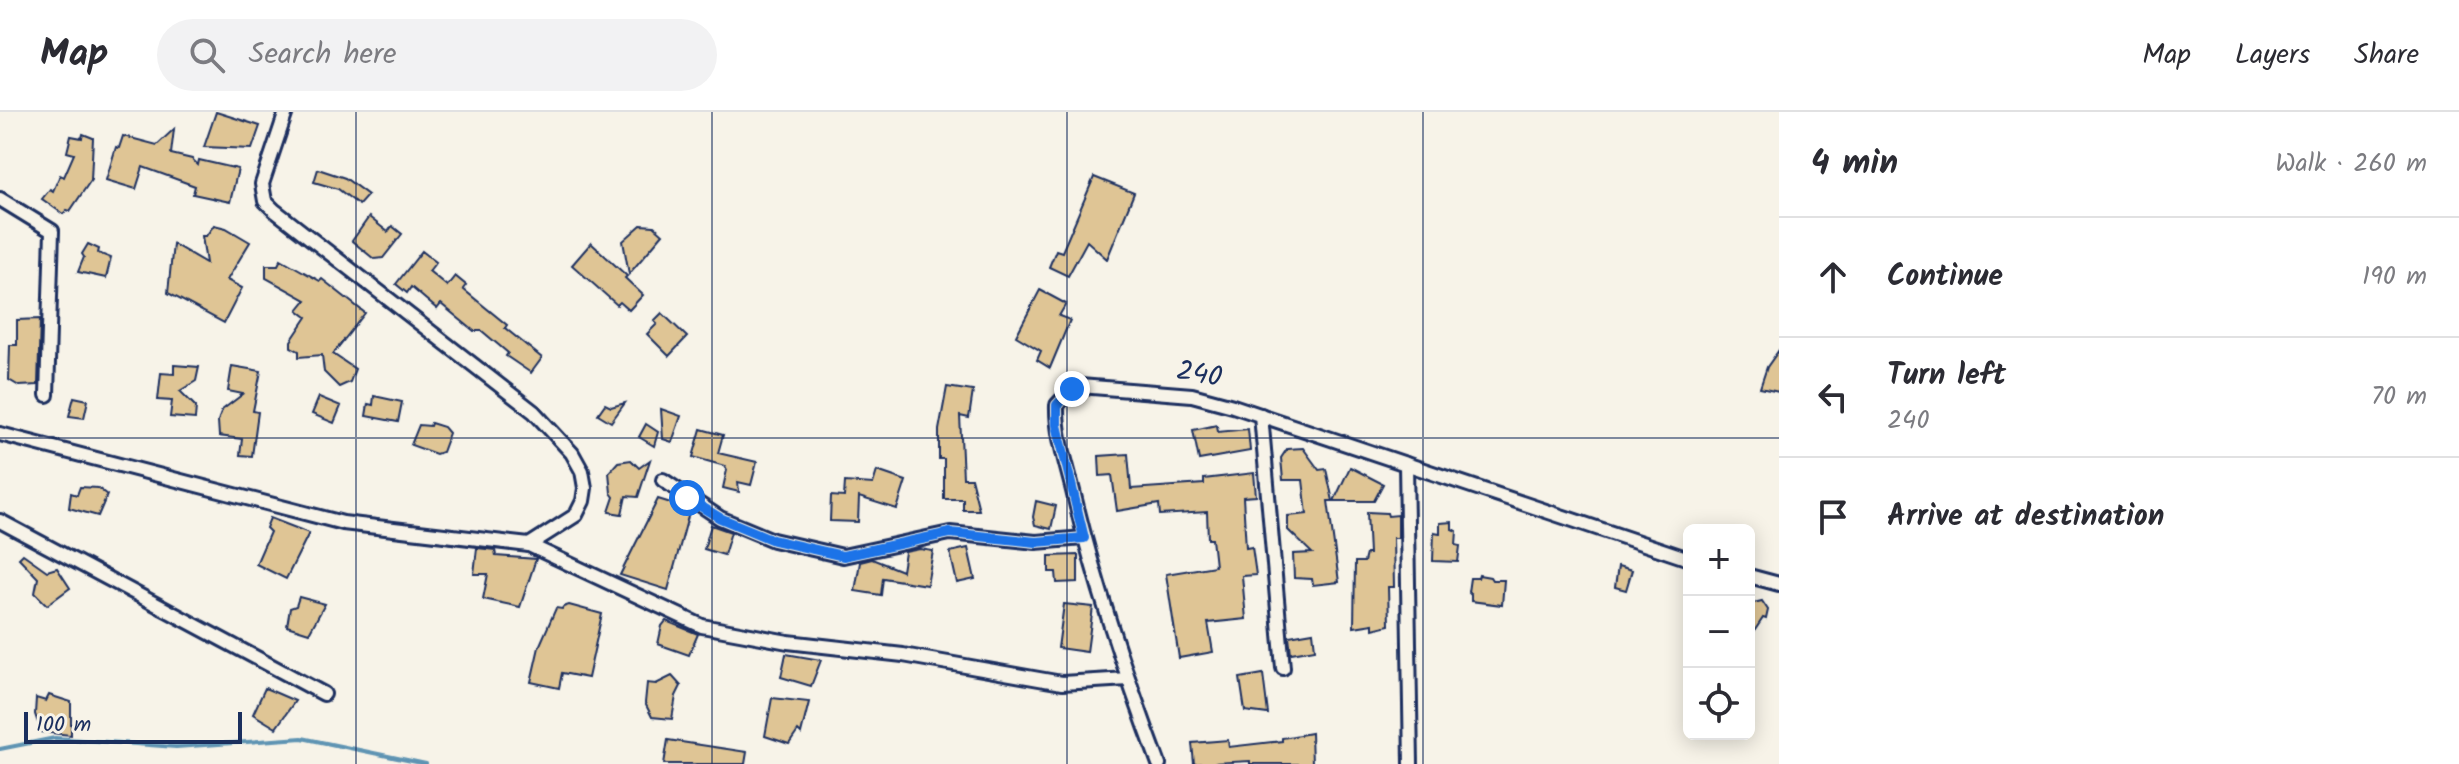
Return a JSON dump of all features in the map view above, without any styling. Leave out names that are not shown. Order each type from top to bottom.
[{"type":"street","points":[[286,112],[262,184],[265,201],[534,412],[577,462],[585,488],[576,515],[529,545]]},
{"type":"street","points":[[0,199],[52,231],[47,395]]},
{"type":"street","name":"240","points":[[1159,764],[1128,679],[1084,538],[1057,425],[1057,405],[1072,389],[1080,386],[1192,395],[1261,415],[1683,557]]},
{"type":"street","points":[[1261,415],[1283,668]]},
{"type":"street","points":[[0,434],[343,523],[529,545],[702,626],[788,642],[903,655],[1062,683],[1128,679]]},
{"type":"street","points":[[1406,464],[1411,764]]},
{"type":"street","points":[[663,480],[720,518],[773,540],[843,556],[950,533],[1036,542],[1084,538]]},
{"type":"street","points":[[0,521],[324,694]]},
{"type":"street","points":[[1755,578],[1779,584]]},
{"type":"building","points":[[216,112],[260,126],[252,149],[204,147]]},
{"type":"building","points":[[174,129],[171,154],[192,159],[198,165],[199,160],[238,169],[230,202],[193,194],[195,186],[143,167],[136,189],[106,180],[116,147],[119,148],[123,136],[157,145]]},
{"type":"building","points":[[83,134],[93,138],[91,180],[70,211],[63,214],[42,199],[50,189],[53,191],[60,175],[64,177],[74,154],[67,152],[71,136],[82,138]]},
{"type":"building","points":[[318,169],[345,178],[368,195],[359,205],[338,189],[314,182]]},
{"type":"building","points":[[1094,177],[1134,193],[1107,259],[1087,241],[1068,276],[1049,267],[1056,250],[1062,252]]},
{"type":"building","points":[[369,217],[388,232],[392,226],[402,234],[383,258],[374,259],[352,241]]},
{"type":"building","points":[[214,225],[226,228],[250,242],[227,280],[242,288],[224,323],[168,293],[173,244],[206,263],[202,236],[206,236]]},
{"type":"building","points":[[641,225],[654,226],[663,234],[629,274],[623,241]]},
{"type":"building","points":[[591,243],[643,295],[629,310],[620,302],[617,305],[572,265]]},
{"type":"building","points":[[88,244],[99,249],[98,253],[111,258],[106,278],[78,272]]},
{"type":"building","points":[[422,251],[436,262],[429,271],[447,286],[455,276],[466,285],[463,289],[542,358],[531,373],[506,356],[508,353],[482,331],[474,331],[441,304],[437,309],[411,287],[407,293],[396,284]]},
{"type":"building","points":[[281,259],[320,281],[322,279],[365,313],[333,354],[355,369],[350,382],[339,387],[324,372],[322,355],[299,357],[299,351],[291,347],[291,341],[307,317],[298,310],[306,300],[266,278],[266,265],[278,265]]},
{"type":"building","points":[[1040,290],[1066,304],[1059,316],[1070,320],[1050,368],[1037,360],[1041,351],[1016,336]]},
{"type":"building","points":[[662,313],[687,337],[669,356],[647,334]]},
{"type":"building","points":[[40,319],[38,385],[19,386],[9,380],[10,345],[17,345],[17,320]]},
{"type":"building","points":[[1779,350],[1779,392],[1760,388],[1767,367]]},
{"type":"building","points":[[174,365],[199,367],[196,381],[180,391],[196,407],[195,419],[170,417],[172,401],[158,400],[161,373],[174,374]]},
{"type":"building","points":[[232,366],[261,371],[253,411],[258,412],[252,456],[240,455],[242,439],[219,436],[218,421],[222,410],[243,394],[228,391]]},
{"type":"building","points":[[947,387],[973,391],[969,418],[960,416],[963,478],[971,478],[979,510],[963,510],[963,499],[944,499],[944,459],[939,459],[939,430]]},
{"type":"building","points":[[374,396],[402,402],[398,422],[366,416],[368,404],[373,405]]},
{"type":"building","points":[[74,397],[88,400],[84,418],[69,416]]},
{"type":"building","points":[[319,397],[341,406],[334,423],[312,414]]},
{"type":"building","points":[[625,403],[611,422],[598,414],[605,404],[611,407]]},
{"type":"building","points":[[661,409],[681,416],[672,442],[663,439]]},
{"type":"building","points":[[431,423],[444,427],[449,433],[442,452],[436,454],[411,445],[419,425],[430,426]]},
{"type":"building","points":[[646,424],[658,432],[654,446],[639,437]]},
{"type":"building","points":[[1217,425],[1218,432],[1248,429],[1250,451],[1199,460],[1193,430]]},
{"type":"building","points":[[701,429],[723,435],[718,453],[757,462],[751,485],[738,482],[739,492],[723,488],[725,466],[693,457]]},
{"type":"building","points":[[1303,448],[1319,470],[1326,469],[1333,501],[1328,501],[1339,582],[1313,585],[1312,579],[1294,578],[1293,554],[1312,553],[1288,530],[1288,516],[1307,514],[1303,480],[1283,480],[1281,458],[1287,449]]},
{"type":"building","points":[[1128,454],[1131,489],[1204,484],[1204,479],[1254,473],[1256,496],[1243,497],[1246,548],[1252,547],[1256,575],[1242,576],[1246,619],[1208,623],[1213,652],[1179,658],[1166,574],[1215,566],[1212,539],[1208,539],[1207,512],[1160,515],[1159,504],[1117,511],[1112,475],[1100,476],[1099,456]]},
{"type":"building","points":[[631,460],[639,468],[650,460],[638,497],[626,496],[622,514],[609,512],[614,497],[609,472],[618,462]]},
{"type":"building","points":[[1350,467],[1383,484],[1374,501],[1334,501]]},
{"type":"building","points":[[877,471],[906,481],[897,509],[859,497],[858,522],[830,521],[831,496],[844,497],[845,482],[873,484]]},
{"type":"building","points":[[80,487],[98,488],[107,495],[98,516],[69,508],[71,493],[77,495]]},
{"type":"building","points":[[658,499],[690,509],[668,590],[620,575]]},
{"type":"building","points":[[1036,501],[1056,506],[1051,529],[1035,525]]},
{"type":"building","points":[[1367,512],[1398,515],[1398,538],[1393,538],[1394,587],[1388,587],[1389,625],[1373,629],[1373,624],[1354,627],[1355,562],[1364,562],[1366,554],[1369,554]]},
{"type":"building","points":[[270,518],[309,533],[286,579],[256,564],[270,532],[266,528]]},
{"type":"building","points":[[1452,522],[1452,529],[1457,531],[1456,545],[1460,546],[1458,562],[1433,561],[1434,532],[1440,533],[1440,523]]},
{"type":"building","points":[[711,525],[731,532],[724,555],[704,549]]},
{"type":"building","points":[[477,548],[495,550],[496,556],[536,559],[520,607],[483,599],[488,574],[474,574]]},
{"type":"building","points":[[968,548],[975,579],[957,583],[950,552]]},
{"type":"building","points":[[920,549],[933,551],[927,585],[883,578],[881,595],[855,591],[860,562],[872,559],[902,571],[905,552]]},
{"type":"building","points":[[23,554],[47,571],[57,568],[70,588],[47,605],[35,593],[38,578],[19,558]]},
{"type":"building","points":[[1078,555],[1078,582],[1057,583],[1056,572],[1049,572],[1049,556]]},
{"type":"building","points":[[1618,566],[1632,570],[1626,590],[1615,587]]},
{"type":"building","points":[[1479,575],[1504,580],[1502,605],[1471,601],[1468,592],[1470,578],[1478,578]]},
{"type":"building","points":[[299,597],[325,604],[309,633],[287,626],[290,608],[296,606]]},
{"type":"building","points":[[1762,601],[1768,610],[1766,619],[1763,618],[1755,630],[1755,603]]},
{"type":"building","points":[[1064,604],[1093,607],[1087,652],[1058,648]]},
{"type":"building","points":[[569,605],[602,614],[588,678],[562,673],[559,688],[531,682],[539,647],[556,608]]},
{"type":"building","points":[[666,621],[698,634],[689,655],[658,644]]},
{"type":"building","points":[[1313,632],[1315,649],[1291,653],[1289,636]]},
{"type":"building","points":[[786,654],[821,660],[811,686],[781,677]]},
{"type":"building","points":[[1263,674],[1268,714],[1245,711],[1240,678]]},
{"type":"building","points":[[672,676],[681,686],[672,719],[652,717],[645,703],[647,683],[656,684]]},
{"type":"building","points":[[265,688],[295,701],[276,728],[253,714]]},
{"type":"building","points":[[49,695],[71,702],[71,735],[41,732],[35,714],[36,698],[46,701]]},
{"type":"building","points":[[772,698],[809,702],[801,734],[798,731],[789,744],[765,736]]},
{"type":"building","points":[[1311,733],[1312,764],[1250,764],[1250,761],[1194,764],[1192,743],[1228,740],[1229,747],[1282,741],[1282,738]]},
{"type":"building","points":[[668,740],[747,752],[745,764],[664,764]]},
{"type":"waterway","points":[[0,749],[55,738],[176,747],[302,738],[426,764]]},
{"type":"route","points":[[687,498],[720,518],[773,540],[843,556],[950,533],[1036,542],[1084,538],[1057,425],[1057,405],[1072,389]]}]
